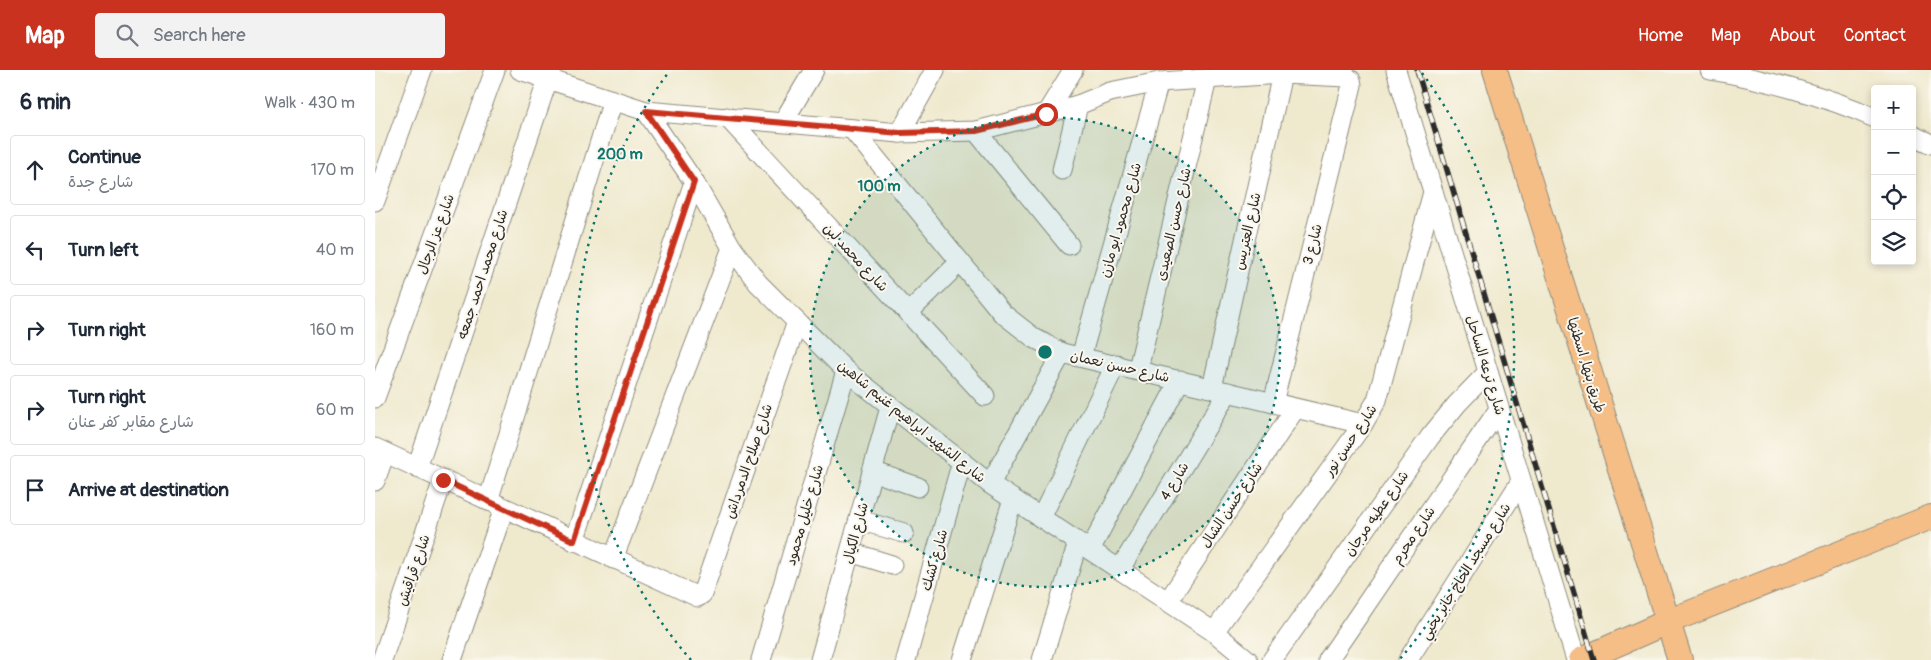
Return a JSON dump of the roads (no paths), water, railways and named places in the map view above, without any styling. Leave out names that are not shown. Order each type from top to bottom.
[{"type":"main road","name":"طريق بنها, اسطنها","points":[[1495,70],[1659,626],[1679,660]]},
{"type":"main road","points":[[1581,660],[1659,626],[1931,517]]},
{"type":"street","points":[[375,201],[422,70]]},
{"type":"street","name":"شارع عز الرجال","points":[[375,398],[495,70]]},
{"type":"street","points":[[520,70],[549,75],[646,111],[900,133],[976,131],[1078,105],[1110,92],[1159,82],[1282,74]]},
{"type":"street","points":[[783,122],[814,70]]},
{"type":"street","points":[[900,133],[935,70]]},
{"type":"street","points":[[1046,114],[1073,70]]},
{"type":"street","name":"شارع ترعه الساحل","points":[[1396,70],[1576,660]]},
{"type":"street","points":[[1710,70],[1745,77],[1823,98],[1871,116]]},
{"type":"street","name":"شارع 3","points":[[1273,403],[1352,85],[1351,80],[1341,76],[1282,74]]},
{"type":"street","name":"شارع العتريس","points":[[1220,390],[1282,74]]},
{"type":"street","name":"شارع محمد احمد جمعه","points":[[417,468],[549,75]]},
{"type":"street","name":"شارع حسن الصعيدى","points":[[1138,370],[1207,79]]},
{"type":"street","name":"شارع محمود ابو مازن","points":[[1081,358],[1159,82]]},
{"type":"street","points":[[452,660],[613,100]]},
{"type":"street","points":[[1062,170],[1078,105]]},
{"type":"street","name":"شارع الشهيد ابراهيم غنيم شاهين","points":[[646,111],[694,182],[732,248],[759,283],[846,371],[990,484],[1214,632],[1238,656]]},
{"type":"street","name":"شارع محمد لبن","points":[[727,117],[985,396]]},
{"type":"street","name":"شارع حسن نعمان","points":[[852,129],[1003,314],[1034,338],[1062,353],[1081,358],[1116,364],[1363,424]]},
{"type":"street","points":[[976,131],[1069,245]]},
{"type":"street","points":[[1916,137],[1931,144]]},
{"type":"street","points":[[574,541],[694,182]]},
{"type":"street","name":"شارع حسن نور","points":[[1214,632],[1363,424],[1377,400],[1433,191]]},
{"type":"street","points":[[375,481],[380,451],[613,559],[732,248]]},
{"type":"street","points":[[908,313],[960,262]]},
{"type":"street","name":"شارع صلاح الدمرداش","points":[[613,559],[696,597],[702,594],[797,322]]},
{"type":"street","points":[[990,484],[1062,353]]},
{"type":"street","points":[[1041,518],[1116,364]]},
{"type":"street","name":"شارع خليل محمود","points":[[761,660],[846,371]]},
{"type":"street","name":"شارع عطيه مرجان","points":[[1272,660],[1430,437],[1457,404],[1488,372]]},
{"type":"street","points":[[1043,660],[1084,546],[1180,380]]},
{"type":"street","name":"شارع 4","points":[[1120,570],[1220,390]]},
{"type":"street","name":"شارع الكيال","points":[[820,660],[890,407]]},
{"type":"street","name":"شارع حسن الشال","points":[[1168,601],[1295,409]]},
{"type":"street","name":"شارع محرم","points":[[1327,660],[1499,409]]},
{"type":"street","name":"شارع كشك","points":[[905,660],[962,461]]},
{"type":"street","points":[[873,471],[918,487]]},
{"type":"street","name":"شارع قراقيش","points":[[382,660],[443,480]]},
{"type":"street","name":"شارع مسجد الحاج جابر يحيي","points":[[1408,660],[1521,481]]},
{"type":"street","points":[[962,660],[1013,499]]},
{"type":"street","points":[[859,520],[904,533]]},
{"type":"street","points":[[850,552],[892,565]]},
{"type":"railway","points":[[1417,70],[1594,660]]}]
